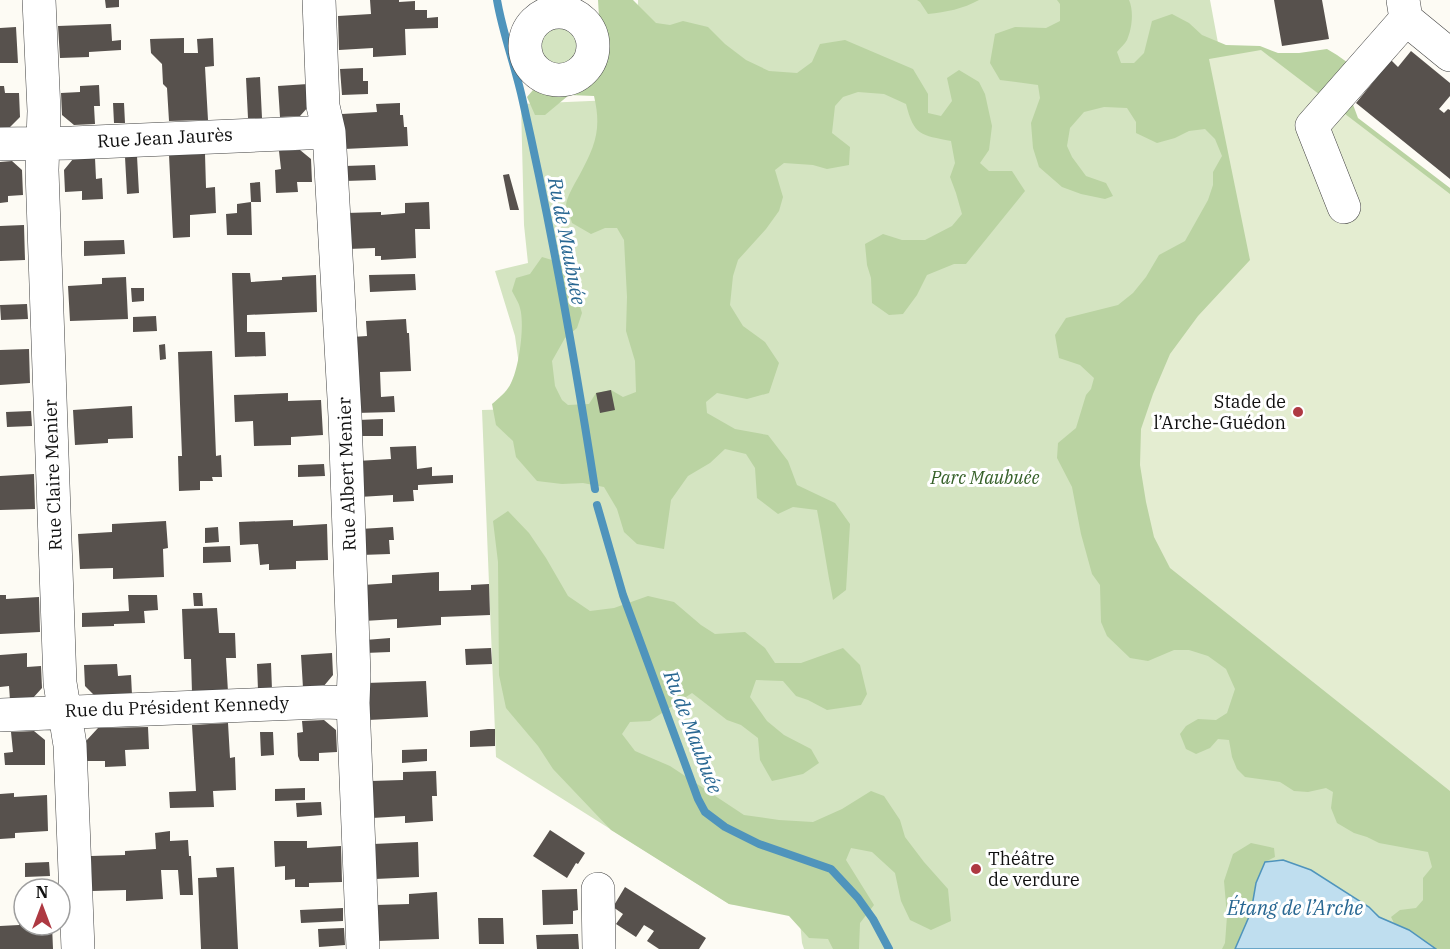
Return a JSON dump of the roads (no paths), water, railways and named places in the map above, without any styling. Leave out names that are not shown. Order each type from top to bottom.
[{"type":"street","name":"Rue Claire Menier","points":[[39,0],[44,111],[42,170],[60,671],[70,745],[78,949]]},
{"type":"street","name":"Rue Albert Menier","points":[[320,0],[323,106],[329,132],[345,416],[363,949]]},
{"type":"street","points":[[1344,207],[1312,126],[1405,9],[1450,55]]},
{"type":"street","name":"Rue Jean Jaurès","points":[[0,144],[329,132]]},
{"type":"street","name":"Rue du Président Kennedy","points":[[0,715],[323,702],[353,703]]},
{"type":"street","points":[[598,889],[599,949]]},
{"type":"water","name":"Étang de l’Arche","points":[[1283,860],[1311,870],[1369,907],[1379,917],[1409,930],[1436,949],[1235,949],[1251,912],[1256,883],[1265,862]]},
{"type":"waterway","name":"Ru de Maubuée","points":[[497,0],[520,89],[544,198],[595,489]]},
{"type":"waterway","name":"Ru de Maubuée","points":[[597,505],[623,595],[698,799],[705,812],[725,827],[759,844],[831,869],[858,898],[873,919],[889,949]]},
{"type":"place","name":"Stade de l’Arche-Guédon","points":[[1298,412]]},
{"type":"place","name":"Théâtre de verdure","points":[[976,869]]},
{"type":"park label","name":"Parc Maubuée","points":[[985,478]]}]
